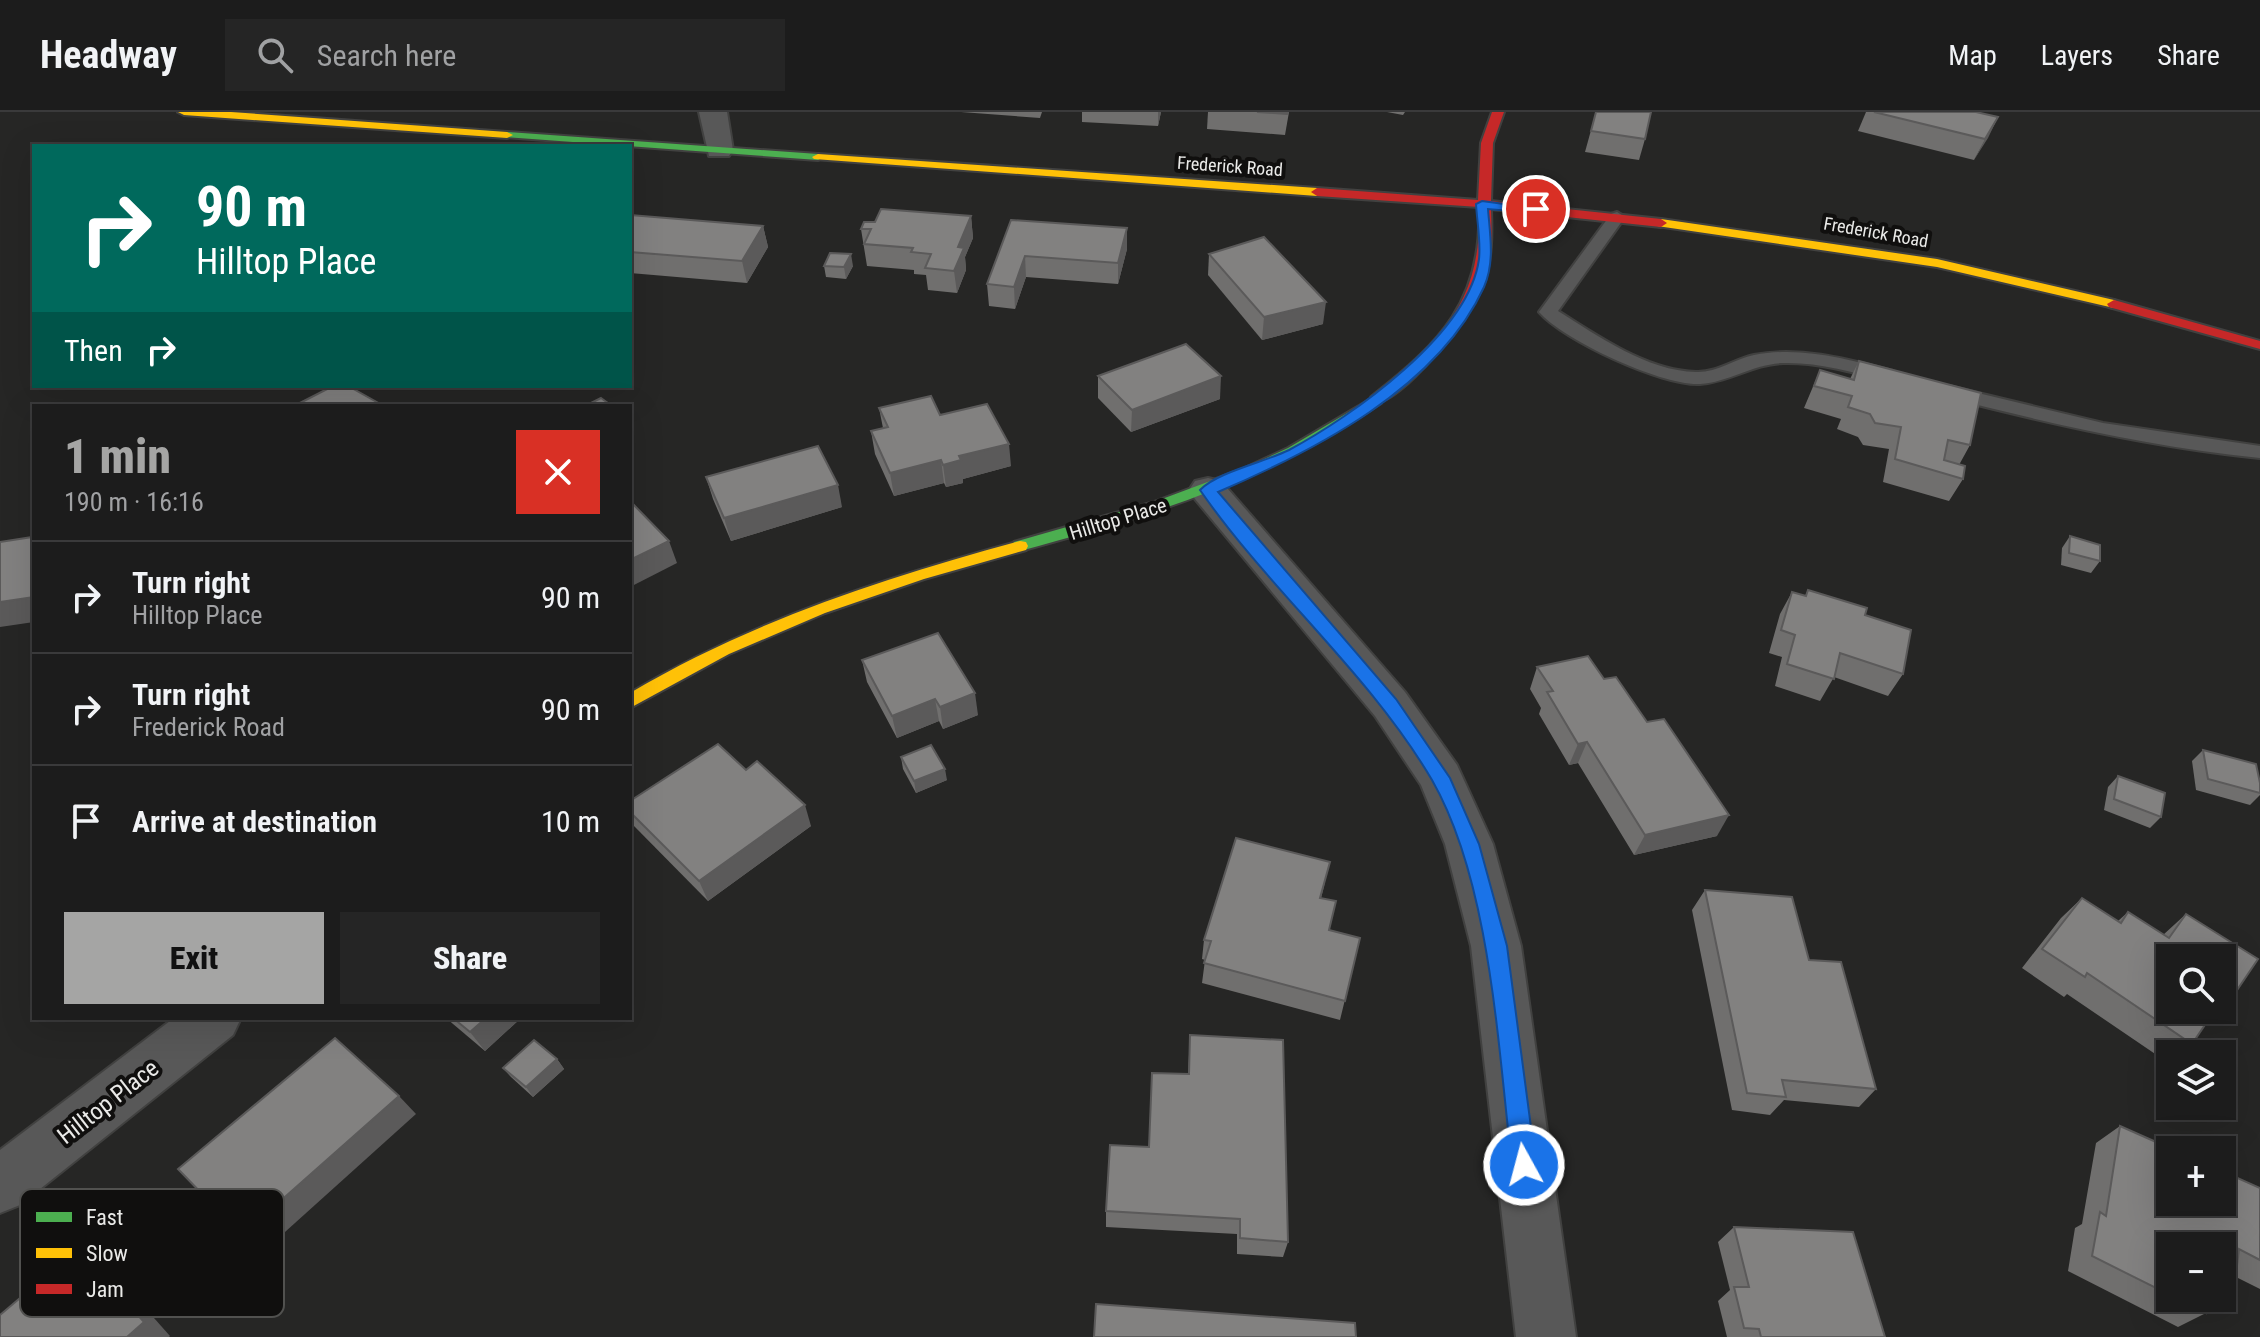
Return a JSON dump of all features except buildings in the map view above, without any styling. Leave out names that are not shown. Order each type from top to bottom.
[{"type":"main road","name":"Frederick Road","points":[[184,112],[1482,204],[1617,217],[1747,232],[1940,264],[2056,290],[2260,345]]},
{"type":"main road","name":"Hilltop Place","points":[[632,700],[701,657],[786,619],[923,573],[1093,529],[1208,490],[1294,454],[1370,406],[1416,367],[1450,328],[1477,287],[1485,259],[1482,204],[1486,146],[1498,112]]},
{"type":"street","points":[[713,112],[719,150]]},
{"type":"street","points":[[1208,490],[1390,704],[1441,778],[1469,844],[1496,946],[1546,1337]]},
{"type":"street","name":"Hilltop Place","points":[[0,1185],[212,1020]]},
{"type":"lane","points":[[1617,217],[1548,312],[1600,346],[1694,378],[1720,376],[1751,361],[1785,357],[1824,359],[1905,380]]},
{"type":"lane","points":[[1935,388],[2082,427],[2182,446],[2260,452]]},
{"type":"traffic: fast","points":[[507,135],[818,157]]},
{"type":"traffic: fast","points":[[1020,546],[1160,506],[1250,472],[1294,451],[1376,400]]},
{"type":"traffic: slow","points":[[184,112],[507,135]]},
{"type":"traffic: slow","points":[[818,157],[1317,192]]},
{"type":"traffic: slow","points":[[1661,223],[1937,263],[2114,304]]},
{"type":"traffic: slow","points":[[632,700],[723,650],[819,608],[1020,546]]},
{"type":"traffic: jam","points":[[1376,400],[1433,350],[1465,309],[1476,286],[1484,262],[1486,238],[1485,158],[1491,127],[1498,112]]},
{"type":"traffic: jam","points":[[1317,192],[1482,204],[1661,223]]},
{"type":"traffic: jam","points":[[2114,304],[2260,345]]},
{"type":"route","points":[[1524,1165],[1496,946],[1469,844],[1441,778],[1390,704],[1208,490],[1294,454],[1370,406],[1416,367],[1450,328],[1477,287],[1485,259],[1482,204],[1536,209]]}]
